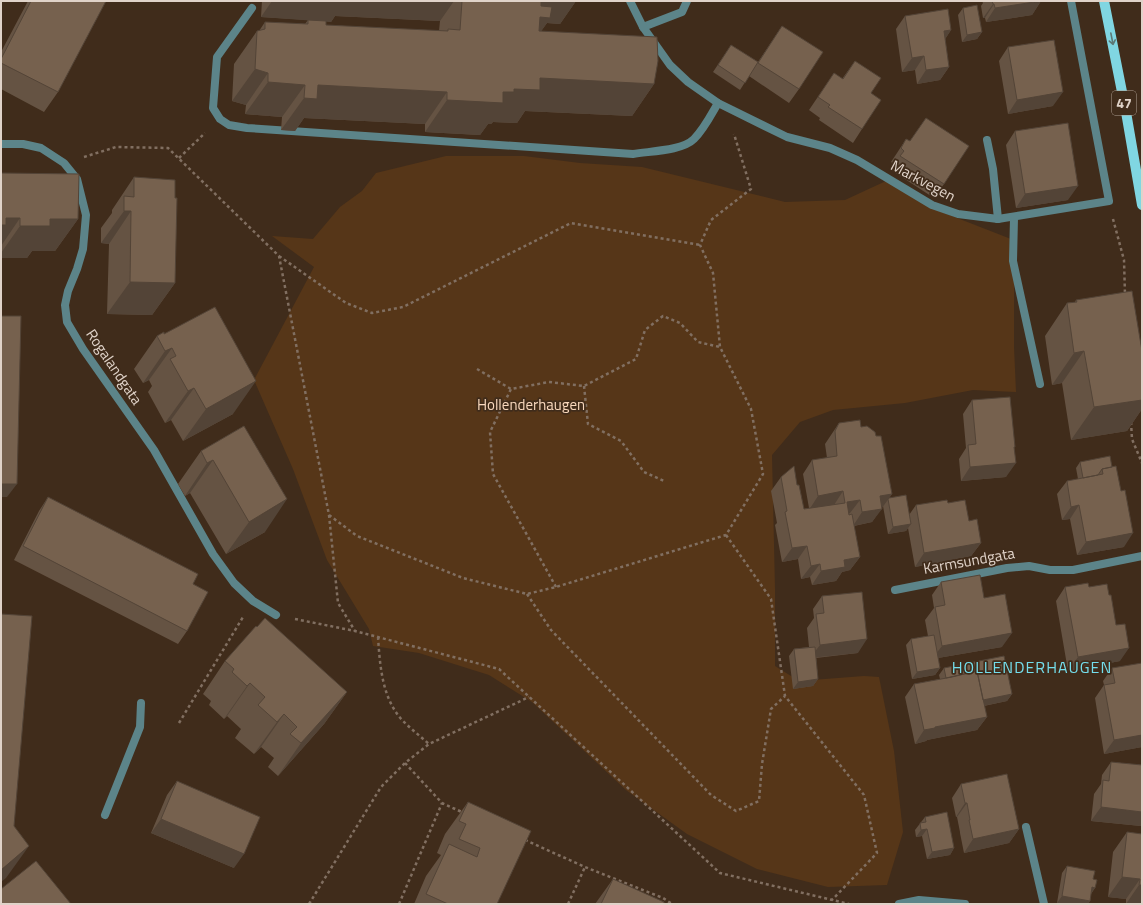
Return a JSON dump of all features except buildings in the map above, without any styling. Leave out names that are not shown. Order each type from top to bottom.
[{"type":"main road","name":"47","points":[[1104,1],[1126,112],[1142,205]]},
{"type":"street","name":"Markvegen","points":[[630,1],[643,27],[670,65],[688,82],[718,103],[787,137],[830,148],[857,160],[932,205],[958,214],[998,220],[1109,201]]},
{"type":"street","points":[[643,27],[682,12],[687,1]]},
{"type":"street","points":[[1071,1],[1109,201]]},
{"type":"street","points":[[252,8],[217,57],[213,108],[220,119],[229,125],[247,128],[633,154],[677,148],[693,140],[703,128],[718,103]]},
{"type":"street","points":[[987,140],[993,169],[998,220]]},
{"type":"street","name":"Rogalandgata","points":[[1,144],[23,144],[41,148],[64,163],[77,179],[86,215],[83,249],[78,269],[68,291],[65,305],[67,322],[83,349],[154,450],[213,554],[234,583],[253,601],[276,615]]},
{"type":"street","points":[[1014,218],[1013,261],[1040,384]]},
{"type":"street","name":"Karmsundgata","points":[[895,590],[1007,568],[1029,566],[1050,570],[1073,570],[1142,556]]},
{"type":"street","points":[[105,815],[140,727],[141,703]]},
{"type":"street","points":[[1026,827],[1044,904]]},
{"type":"street","points":[[899,904],[919,900],[965,904]]},
{"type":"path","points":[[329,515],[357,536],[463,578],[527,594],[556,587],[726,535],[763,474],[752,409],[720,347],[713,273],[700,245],[710,220],[751,188],[731,125],[718,103]]},
{"type":"path","points":[[179,158],[220,119]]},
{"type":"path","points":[[64,163],[116,147],[168,148],[279,256],[346,303],[372,313],[403,307],[571,223],[700,245]]},
{"type":"path","points":[[1109,201],[1124,260],[1125,296]]},
{"type":"path","points":[[279,256],[329,515],[338,602],[356,631]]},
{"type":"path","points":[[477,369],[511,389],[549,382],[584,386],[636,359],[645,330],[663,316],[680,323],[698,342],[720,347]]},
{"type":"path","points":[[584,386],[588,424],[622,441],[644,472],[664,481]]},
{"type":"path","points":[[511,389],[490,432],[493,474],[556,587]]},
{"type":"path","points":[[1130,417],[1132,439],[1142,463]]},
{"type":"path","points":[[726,535],[771,599],[785,696],[864,795],[877,853],[832,900]]},
{"type":"path","points":[[527,594],[556,636],[711,795],[736,811],[759,801],[762,764],[771,709],[785,696]]},
{"type":"path","points":[[179,723],[253,601]]},
{"type":"path","points":[[276,615],[356,631],[499,670],[720,873],[850,904]]},
{"type":"path","points":[[378,637],[380,672],[389,700],[402,721],[429,744]]},
{"type":"path","points":[[309,904],[381,787],[405,763],[429,744],[528,697]]},
{"type":"path","points":[[405,763],[442,803],[471,816]]},
{"type":"path","points":[[399,904],[442,803]]},
{"type":"path","points":[[521,838],[585,867],[663,898],[672,904]]},
{"type":"path","points":[[568,904],[585,867]]},
{"type":"green space","name":"Hollenderhaugen","points":[[446,156],[524,156],[580,163],[642,167],[785,202],[845,200],[886,181],[934,209],[1011,239],[1014,269],[1014,347],[1016,392],[973,390],[905,403],[833,410],[800,422],[772,455],[775,666],[799,681],[864,676],[879,677],[894,751],[903,832],[887,885],[828,887],[757,869],[687,834],[626,790],[532,702],[489,675],[419,653],[373,646],[369,629],[327,560],[293,469],[254,380],[314,267],[272,236],[313,239],[340,207],[362,191],[376,173]]},
{"type":"district","name":"HOLLENDERHAUGEN","points":[[1032,667]]}]
